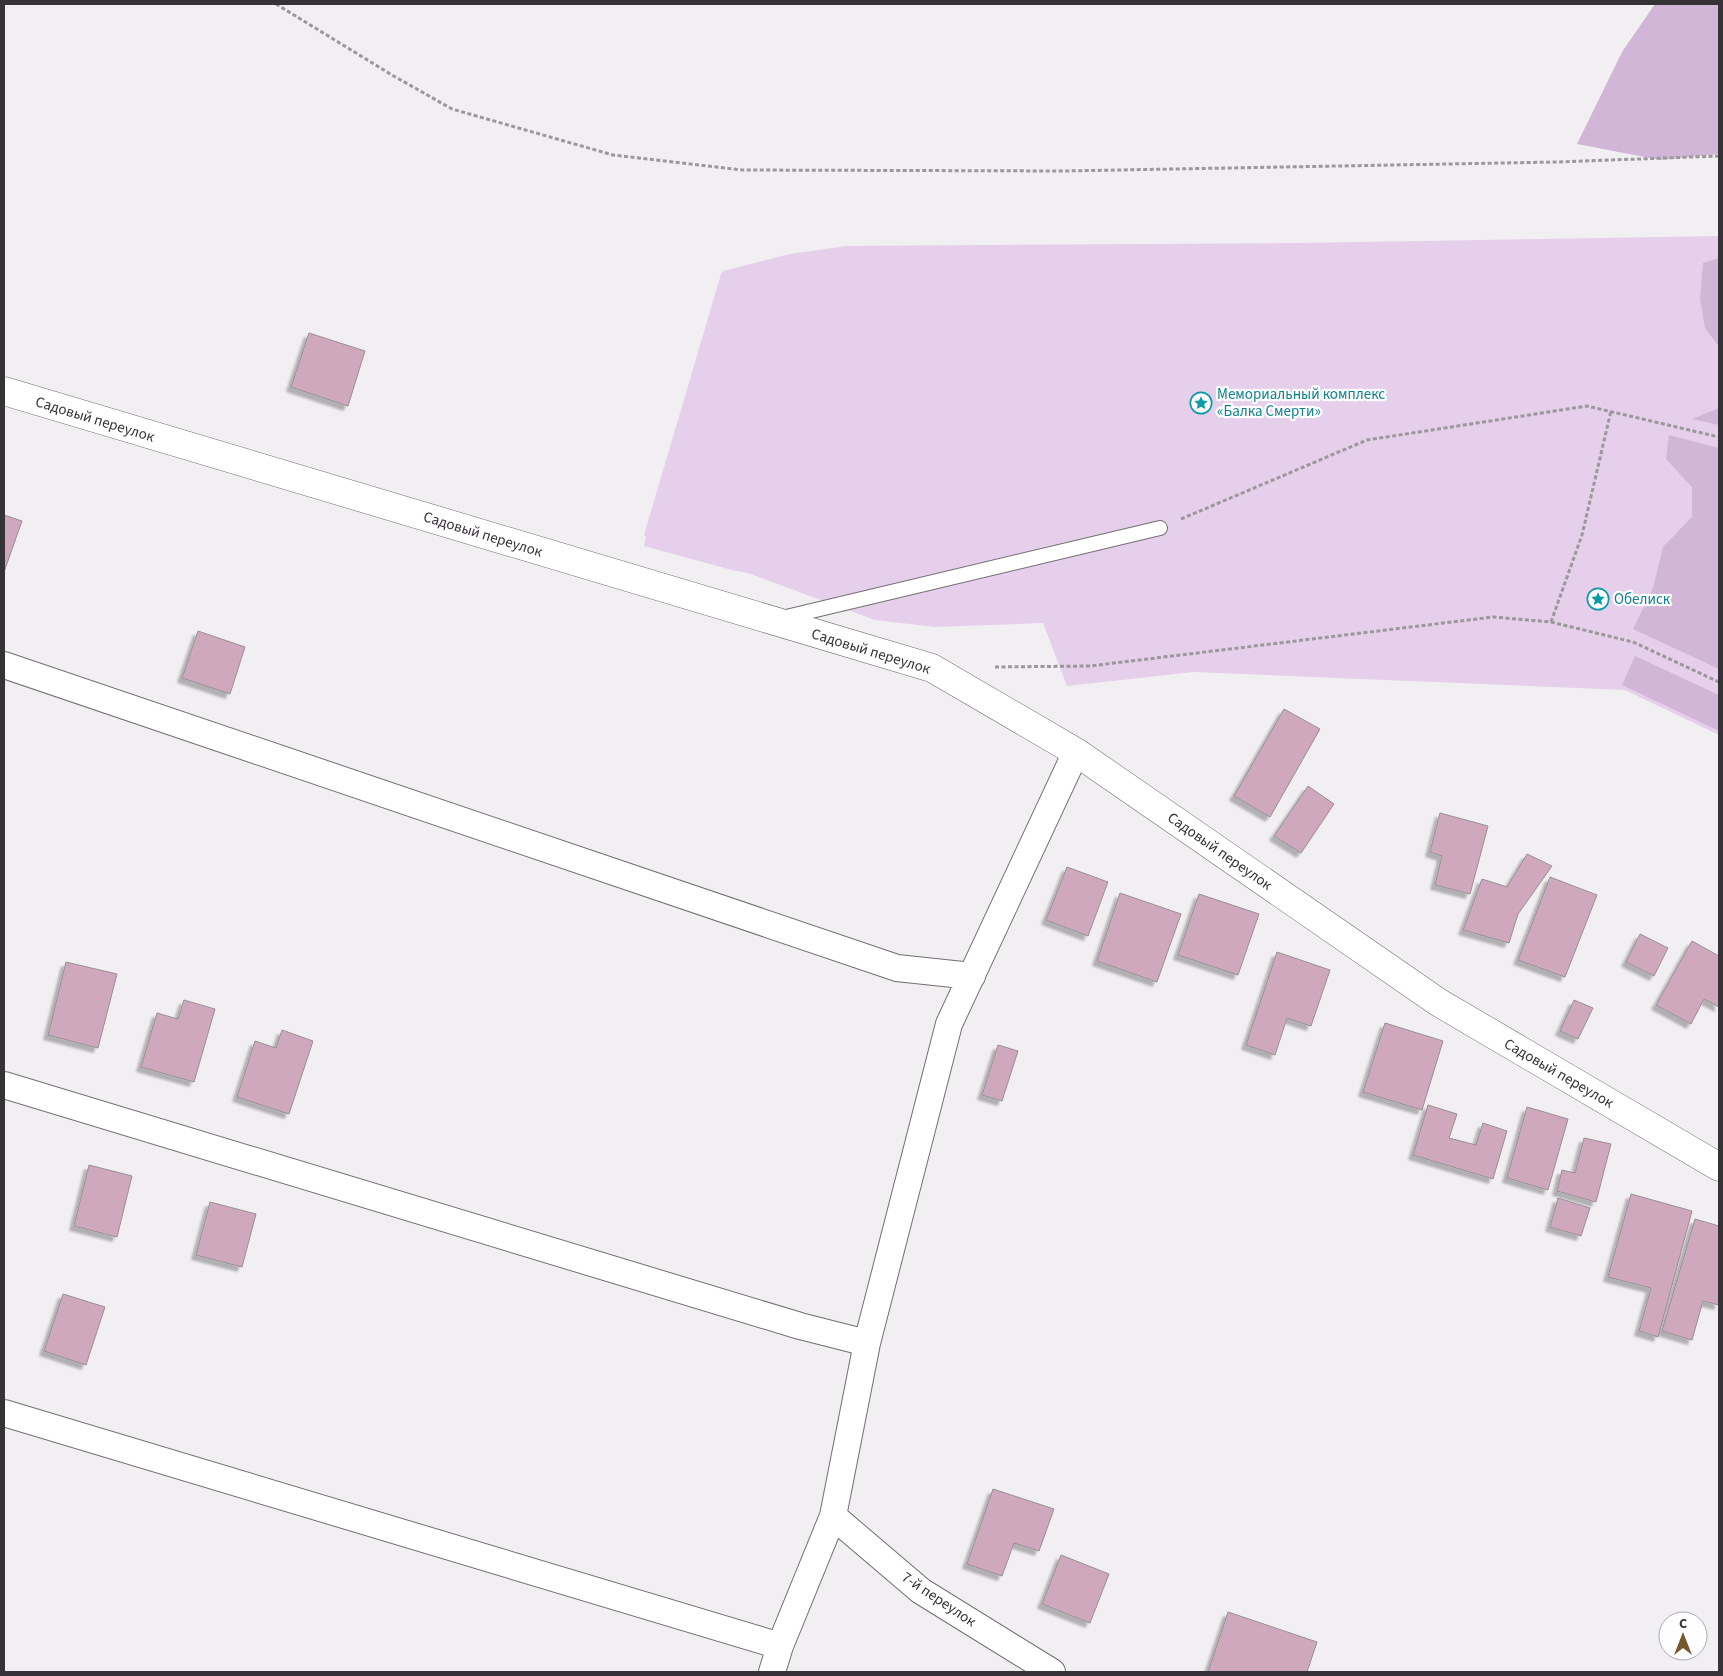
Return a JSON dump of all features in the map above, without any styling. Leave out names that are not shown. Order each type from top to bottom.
[{"type":"street","name":"Садовый переулок","points":[[4,391],[932,668],[1076,752],[1438,1002],[1719,1167]]},
{"type":"street","points":[[4,665],[897,968],[972,976]]},
{"type":"street","points":[[772,1672],[780,1646],[833,1516],[867,1343],[949,1024],[1076,752]]},
{"type":"street","points":[[4,1085],[800,1326],[867,1343]]},
{"type":"street","points":[[4,1413],[780,1646]]},
{"type":"street","name":"7-й переулок","points":[[833,1516],[921,1591],[1052,1672]]},
{"type":"lane","points":[[772,621],[1160,528]]},
{"type":"path","points":[[276,4],[392,75],[452,109],[613,155],[743,170],[1064,171],[1557,162],[1719,156]]},
{"type":"path","points":[[1160,528],[1367,440],[1586,406],[1719,437]]},
{"type":"path","points":[[1551,622],[1582,535],[1611,411]]},
{"type":"path","points":[[991,667],[1090,666],[1493,617],[1551,622],[1633,642],[1719,682]]},
{"type":"shaded area","points":[[1655,4],[1719,4],[1719,154],[1660,160],[1577,144],[1622,52]]},
{"type":"shaded area","name":"Мемориальный комплекс «Балка Смерти»","points":[[1719,236],[1719,735],[1625,690],[1194,672],[1067,686],[1043,623],[935,627],[875,620],[748,573],[644,546],[646,536],[644,535],[723,271],[790,254],[846,246],[1298,243]]},
{"type":"shaded area","points":[[1719,258],[1719,347],[1705,328],[1700,299],[1703,263]]},
{"type":"shaded area","points":[[1719,408],[1719,425],[1692,419]]},
{"type":"shaded area","points":[[1669,435],[1719,448],[1719,669],[1633,629],[1653,588],[1663,547],[1692,517],[1692,487],[1666,459]]},
{"type":"shaded area","points":[[1635,656],[1719,695],[1719,731],[1622,685]]},
{"type":"building","points":[[309,333],[365,351],[348,406],[291,387]]},
{"type":"building","points":[[4,515],[22,521],[4,572]]},
{"type":"building","points":[[198,631],[245,647],[230,694],[182,678]]},
{"type":"building","points":[[1284,709],[1320,729],[1270,817],[1234,796]]},
{"type":"building","points":[[1308,786],[1334,804],[1301,853],[1274,836]]},
{"type":"building","points":[[1440,813],[1488,826],[1470,894],[1435,885],[1442,856],[1430,852]]},
{"type":"building","points":[[1527,854],[1552,866],[1518,914],[1509,943],[1463,930],[1482,879],[1507,887]]},
{"type":"building","points":[[1067,867],[1108,882],[1088,936],[1046,920]]},
{"type":"building","points":[[1550,877],[1597,895],[1565,977],[1518,960]]},
{"type":"building","points":[[1120,893],[1181,914],[1157,982],[1097,961]]},
{"type":"building","points":[[1199,894],[1259,914],[1238,975],[1178,955]]},
{"type":"building","points":[[1640,934],[1668,948],[1654,976],[1626,962]]},
{"type":"building","points":[[1692,941],[1719,956],[1719,1007],[1704,999],[1691,1024],[1656,1005]]},
{"type":"building","points":[[1277,952],[1330,970],[1311,1026],[1287,1018],[1275,1055],[1246,1045]]},
{"type":"building","points":[[66,962],[117,974],[98,1048],[48,1035]]},
{"type":"building","points":[[184,1000],[215,1009],[194,1082],[141,1067],[157,1013],[178,1019]]},
{"type":"building","points":[[1574,1000],[1593,1008],[1578,1039],[1560,1031]]},
{"type":"building","points":[[1385,1023],[1443,1041],[1422,1110],[1363,1092]]},
{"type":"building","points":[[282,1030],[313,1041],[289,1114],[237,1097],[255,1041],[276,1048]]},
{"type":"building","points":[[998,1045],[1018,1051],[1002,1101],[982,1095]]},
{"type":"building","points":[[1428,1105],[1457,1114],[1449,1138],[1476,1145],[1483,1123],[1507,1131],[1493,1179],[1413,1155]]},
{"type":"building","points":[[1527,1107],[1568,1119],[1548,1190],[1507,1178]]},
{"type":"building","points":[[1584,1138],[1611,1144],[1596,1202],[1557,1191],[1562,1170],[1575,1173]]},
{"type":"building","points":[[89,1165],[132,1176],[117,1237],[74,1226]]},
{"type":"building","points":[[1631,1194],[1692,1211],[1658,1337],[1639,1331],[1651,1288],[1608,1277]]},
{"type":"building","points":[[1558,1198],[1590,1208],[1581,1236],[1550,1227]]},
{"type":"building","points":[[210,1202],[256,1214],[242,1267],[196,1255]]},
{"type":"building","points":[[1695,1219],[1719,1226],[1719,1305],[1703,1301],[1692,1340],[1662,1331]]},
{"type":"building","points":[[63,1294],[105,1307],[86,1365],[44,1351]]},
{"type":"building","points":[[993,1489],[1054,1509],[1039,1551],[1014,1543],[1002,1576],[967,1564]]},
{"type":"building","points":[[1061,1555],[1109,1574],[1090,1623],[1042,1604]]},
{"type":"building","points":[[1228,1612],[1317,1642],[1307,1672],[1208,1672]]},
{"type":"place","name":"Мемориальный комплекс «Балка Смерти»","points":[[1201,403]]},
{"type":"place","name":"Обелиск","points":[[1598,599]]}]
